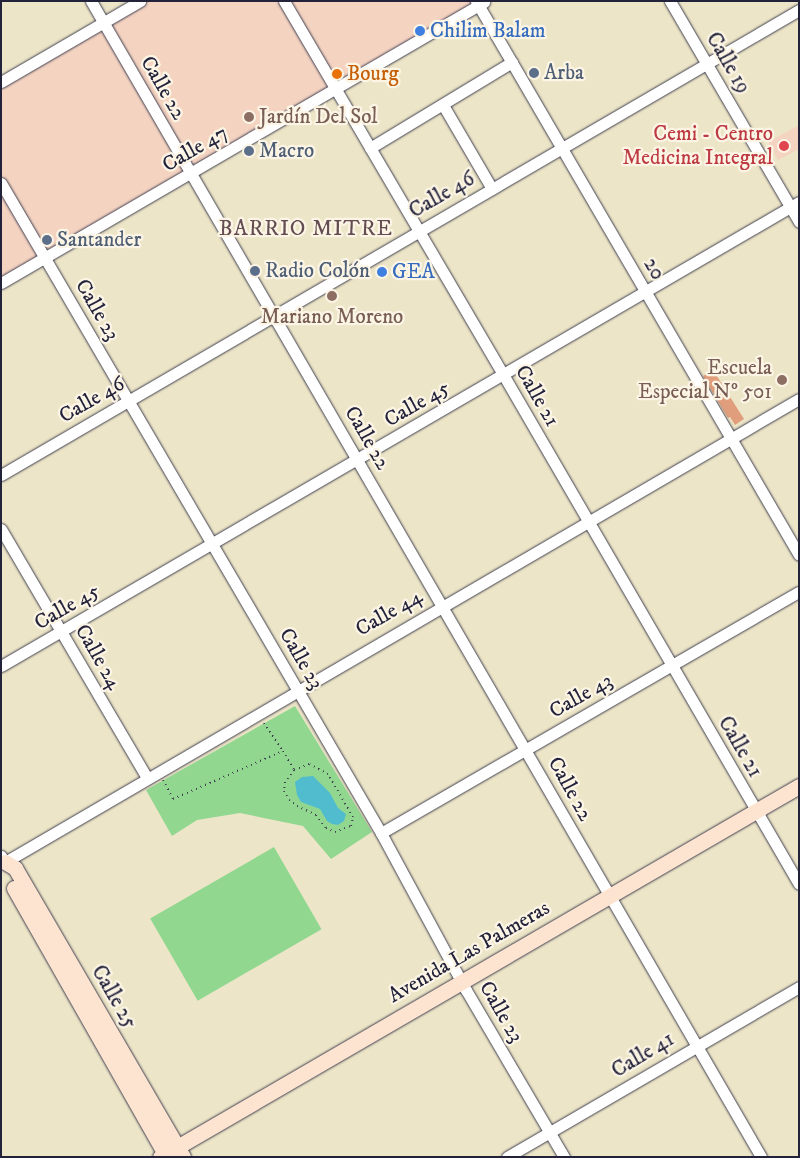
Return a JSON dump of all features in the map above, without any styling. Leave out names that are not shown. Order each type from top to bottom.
[{"type":"main road","name":"Avenida Las Palmeras","points":[[758,815],[799,786]]},
{"type":"main road","name":"Avenida Las Palmeras","points":[[173,1155],[611,899],[758,815],[799,796]]},
{"type":"main road","name":"Calle 25","points":[[2,860],[6,874],[173,1155]]},
{"type":"street","name":"Calle 22","points":[[91,1],[761,1157]]},
{"type":"street","points":[[1,82],[140,1]]},
{"type":"street","name":"Calle 21","points":[[284,1],[799,884]]},
{"type":"street","name":"Calle 19","points":[[670,1],[706,64],[794,205],[799,222]]},
{"type":"street","name":"Calle 47","points":[[1,283],[335,89],[480,2]]},
{"type":"street","name":"20","points":[[480,2],[512,62],[799,555]]},
{"type":"street","name":"Calle 46","points":[[1,475],[799,10]]},
{"type":"street","points":[[370,148],[444,105],[512,62]]},
{"type":"street","points":[[444,105],[492,189]]},
{"type":"street","name":"Calle 23","points":[[1,183],[381,833],[464,985],[564,1157]]},
{"type":"street","name":"Calle 45","points":[[1,666],[504,376],[645,291],[794,205]]},
{"type":"street","name":"Calle 44","points":[[2,860],[158,772],[799,399]]},
{"type":"street","name":"Calle 24","points":[[1,529],[147,778]]},
{"type":"street","name":"Calle 43","points":[[381,833],[799,592]]},
{"type":"street","name":"Calle 41","points":[[507,1157],[799,987]]},
{"type":"path","points":[[264,723],[294,770]]},
{"type":"path","points":[[158,772],[173,799],[283,752]]},
{"type":"path","points":[[309,764],[328,774],[353,817],[350,826],[335,832],[326,828],[316,815],[289,800],[284,791],[285,782],[294,770],[309,764]]},
{"type":"shaded area","points":[[141,1],[480,1],[1,282],[1,82]]},
{"type":"shaded area","name":"Cemi - Centro Medicina Integral","points":[[798,126],[799,149],[778,160],[768,142]]},
{"type":"green space","points":[[295,706],[372,832],[331,859],[303,826],[240,813],[197,820],[172,836],[146,790]]},
{"type":"green space","points":[[274,847],[322,929],[198,1001],[150,918]]},
{"type":"water","points":[[313,776],[330,793],[338,808],[346,814],[344,821],[338,825],[327,821],[320,809],[301,802],[297,795],[295,782],[302,777]]},
{"type":"building","points":[[713,370],[744,419],[735,425],[730,417],[728,418],[703,376]]},
{"type":"place","name":"Chilim Balam","points":[[420,31]]},
{"type":"place","name":"Arba","points":[[534,73]]},
{"type":"place","name":"Bourg","points":[[337,74]]},
{"type":"place","name":"Jardín Del Sol","points":[[249,117]]},
{"type":"place","name":"Cemi - Centro Medicina Integral","points":[[784,146]]},
{"type":"place","name":"Macro","points":[[249,151]]},
{"type":"place","name":"Santander","points":[[47,240]]},
{"type":"place","name":"Radio Colón","points":[[255,271]]},
{"type":"place","name":"GEA","points":[[382,272]]},
{"type":"place","name":"Mariano Moreno","points":[[332,296]]},
{"type":"place","name":"Escuela Especial Nº 501","points":[[782,380]]},
{"type":"district","name":"BARRIO MITRE","points":[[306,229]]}]
